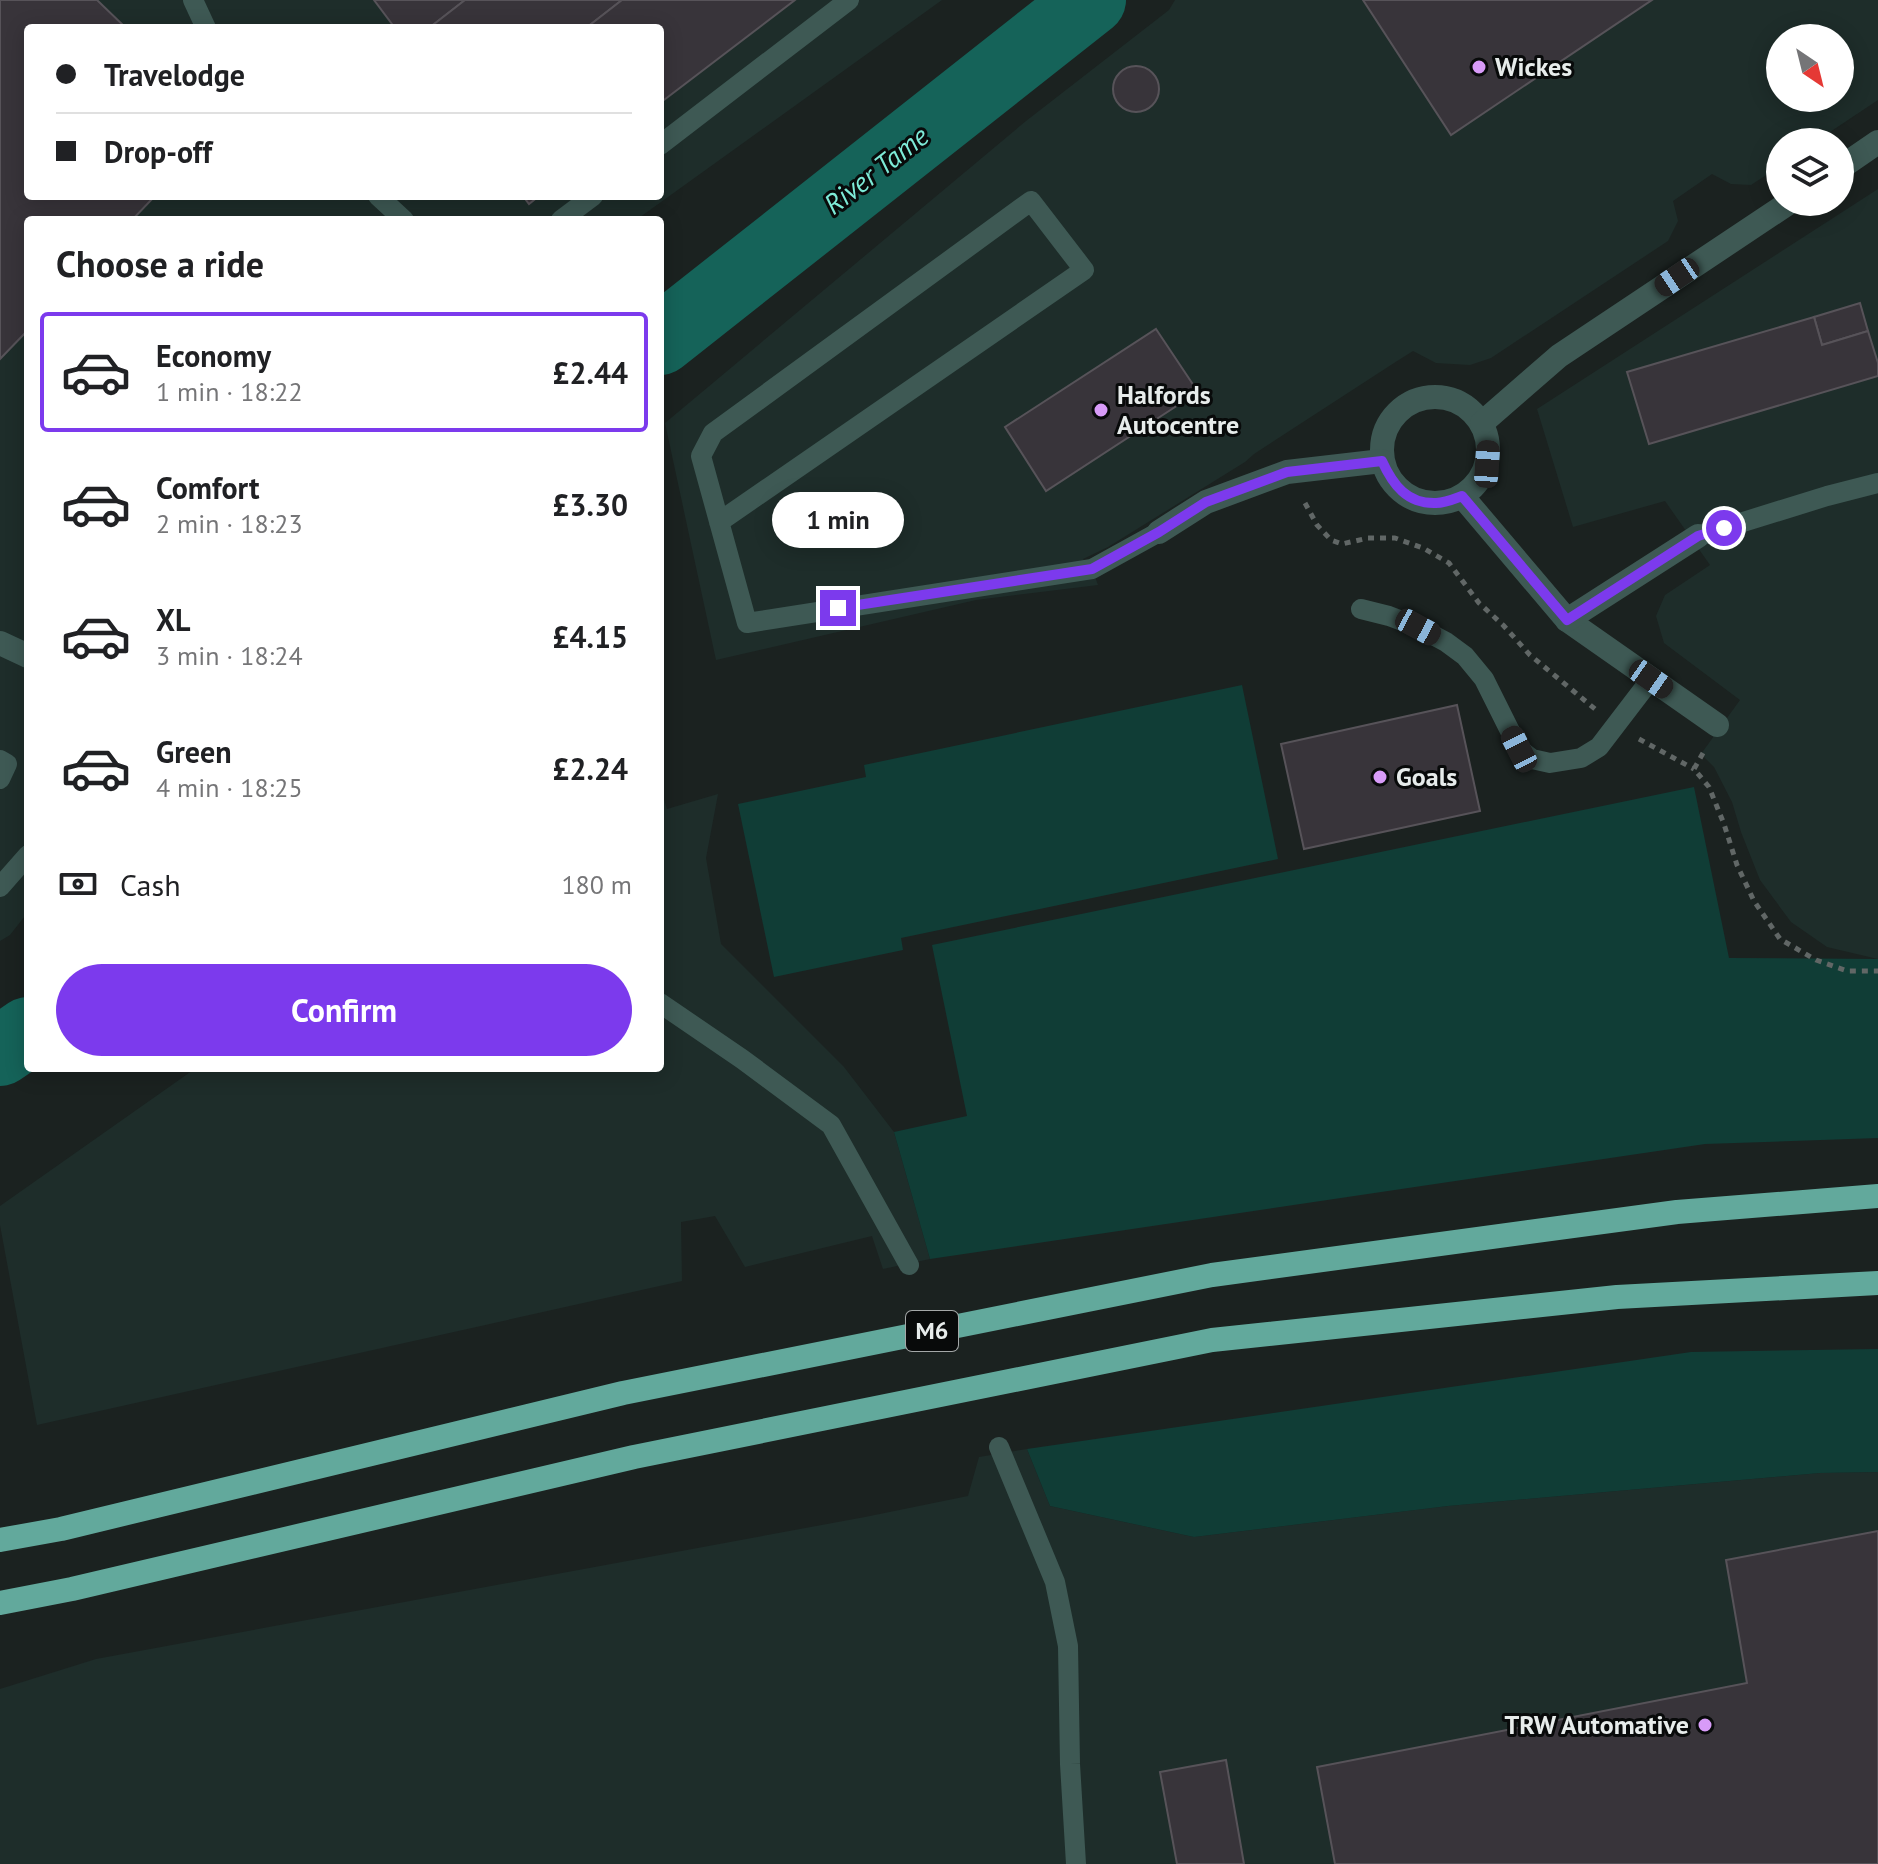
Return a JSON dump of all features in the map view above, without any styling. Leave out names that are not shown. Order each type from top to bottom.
[{"type":"highway","name":"M6","points":[[0,1540],[61,1529],[623,1393],[1212,1275],[1677,1212],[1878,1196]]},
{"type":"highway","points":[[0,1603],[72,1589],[634,1457],[1212,1340],[1617,1297],[1878,1283]]},
{"type":"street","points":[[1854,158],[1878,142]]},
{"type":"street","points":[[1482,423],[1559,356],[1769,216]]},
{"type":"street","points":[[1432,396],[1461,402],[1482,423],[1489,443],[1487,464],[1478,482],[1462,496],[1437,504],[1412,499],[1392,483],[1382,461],[1385,429],[1404,406],[1432,396]]},
{"type":"street","points":[[1159,532],[1206,502],[1287,472],[1382,461]]},
{"type":"street","points":[[1462,496],[1567,620],[1717,725]]},
{"type":"street","points":[[1567,620],[1698,536]]},
{"type":"street","points":[[0,643],[24,654]]},
{"type":"lane","points":[[193,0],[204,24]]},
{"type":"lane","points":[[664,142],[849,0]]},
{"type":"lane","points":[[382,200],[400,216]]},
{"type":"lane","points":[[566,216],[588,200]]},
{"type":"lane","points":[[719,522],[1084,270],[1031,201],[713,433],[701,456],[719,522],[747,623],[1092,569],[1159,532]]},
{"type":"lane","points":[[1698,536],[1878,483]]},
{"type":"lane","points":[[1361,609],[1418,627],[1465,656],[1484,679],[1519,749],[1532,759],[1550,763],[1581,758],[1599,747],[1651,679]]},
{"type":"lane","points":[[0,760],[7,764],[0,779]]},
{"type":"lane","points":[[0,887],[24,860]]},
{"type":"lane","points":[[664,1006],[831,1125],[909,1265]]},
{"type":"lane","points":[[999,1447],[1055,1582],[1068,1646],[1076,1864]]},
{"type":"path","points":[[1287,472],[1317,525],[1331,540],[1342,544],[1368,538],[1395,538],[1423,548],[1449,563],[1479,603],[1530,655],[1615,726],[1694,769],[1709,787],[1737,865],[1754,901],[1780,939],[1816,960],[1847,971],[1878,971]]},
{"type":"path","points":[[1694,769],[1717,725]]},
{"type":"shaded area","points":[[0,0],[942,0],[664,200],[664,24],[24,24],[24,200],[664,200],[642,216],[24,216],[24,917],[10,935],[0,941]]},
{"type":"shaded area","points":[[1175,0],[1878,0],[1878,100],[1836,128],[1766,128],[1766,175],[1751,185],[1731,184],[1712,174],[1673,201],[1678,221],[1668,241],[1491,358],[1470,365],[1436,363],[1413,351],[1245,462],[1108,547],[1083,559],[1092,569],[1098,585],[976,600],[716,660],[665,423],[1026,121],[1169,10]]},
{"type":"shaded area","points":[[1878,189],[1878,959],[1827,947],[1791,922],[1760,880],[1732,802],[1714,767],[1701,754],[1740,700],[1664,643],[1656,616],[1665,595],[1710,565],[1665,501],[1573,527],[1537,409],[1836,216],[1854,216],[1854,204]]},
{"type":"shaded area","points":[[718,794],[706,858],[721,944],[844,1067],[894,1132],[930,1259],[883,1269],[872,1236],[745,1267],[715,1216],[681,1222],[682,1281],[37,1425],[0,1225],[0,1206],[190,1072],[664,1072],[664,799],[667,809]]},
{"type":"shaded area","points":[[1027,1449],[1050,1506],[1194,1537],[1448,1506],[1820,1473],[1878,1472],[1878,1864],[0,1864],[0,1689],[96,1659],[968,1496],[979,1457]]},
{"type":"green space","points":[[1242,685],[1278,859],[901,938],[903,950],[774,977],[738,804],[866,777],[864,765]]},
{"type":"green space","points":[[1694,787],[1729,958],[1878,959],[1878,1138],[1705,1144],[930,1259],[894,1132],[967,1116],[932,945]]},
{"type":"green space","points":[[1878,1349],[1878,1472],[1820,1473],[1448,1506],[1194,1537],[1050,1506],[1027,1449],[1691,1352]]},
{"type":"building","points":[[0,0],[97,0],[122,24],[24,24],[24,200],[151,200],[136,216],[24,216],[24,334],[0,359]]},
{"type":"building","points":[[374,0],[465,0],[434,24],[392,24]]},
{"type":"building","points":[[465,0],[622,0],[591,24],[434,24]]},
{"type":"building","points":[[622,0],[795,0],[664,100],[664,24],[591,24]]},
{"type":"building","name":"Wickes","points":[[1363,0],[1652,0],[1451,135]]},
{"type":"building","points":[[1136,66],[1153,72],[1159,89],[1153,106],[1136,112],[1119,106],[1113,89],[1119,72]]},
{"type":"building","points":[[1860,303],[1868,331],[1822,345],[1814,317]]},
{"type":"building","points":[[1814,317],[1822,345],[1868,331],[1878,363],[1878,376],[1649,444],[1627,372]]},
{"type":"building","name":"Halfords Autocentre","points":[[1156,329],[1198,392],[1046,491],[1005,427]]},
{"type":"building","name":"Goals","points":[[1457,705],[1480,811],[1304,849],[1281,744]]},
{"type":"building","name":"TRW Automative","points":[[1878,1531],[1878,1864],[1335,1864],[1317,1767],[1747,1683],[1726,1560]]},
{"type":"building","points":[[1226,1760],[1244,1864],[1177,1864],[1160,1772]]},
{"type":"waterway","name":"River Tame","points":[[664,337],[1091,0]]},
{"type":"waterway","name":"River Tame","points":[[0,1051],[24,1035]]},
{"type":"place","name":"Wickes","points":[[1479,67]]},
{"type":"place","name":"Halfords Autocentre","points":[[1101,410]]},
{"type":"place","name":"Goals","points":[[1380,777]]},
{"type":"place","name":"TRW Automative","points":[[1705,1725]]},
{"type":"route","points":[[838,608],[1092,569],[1206,502],[1287,472],[1382,461],[1392,483],[1412,499],[1437,504],[1462,496],[1567,620],[1698,536],[1724,528]]}]
